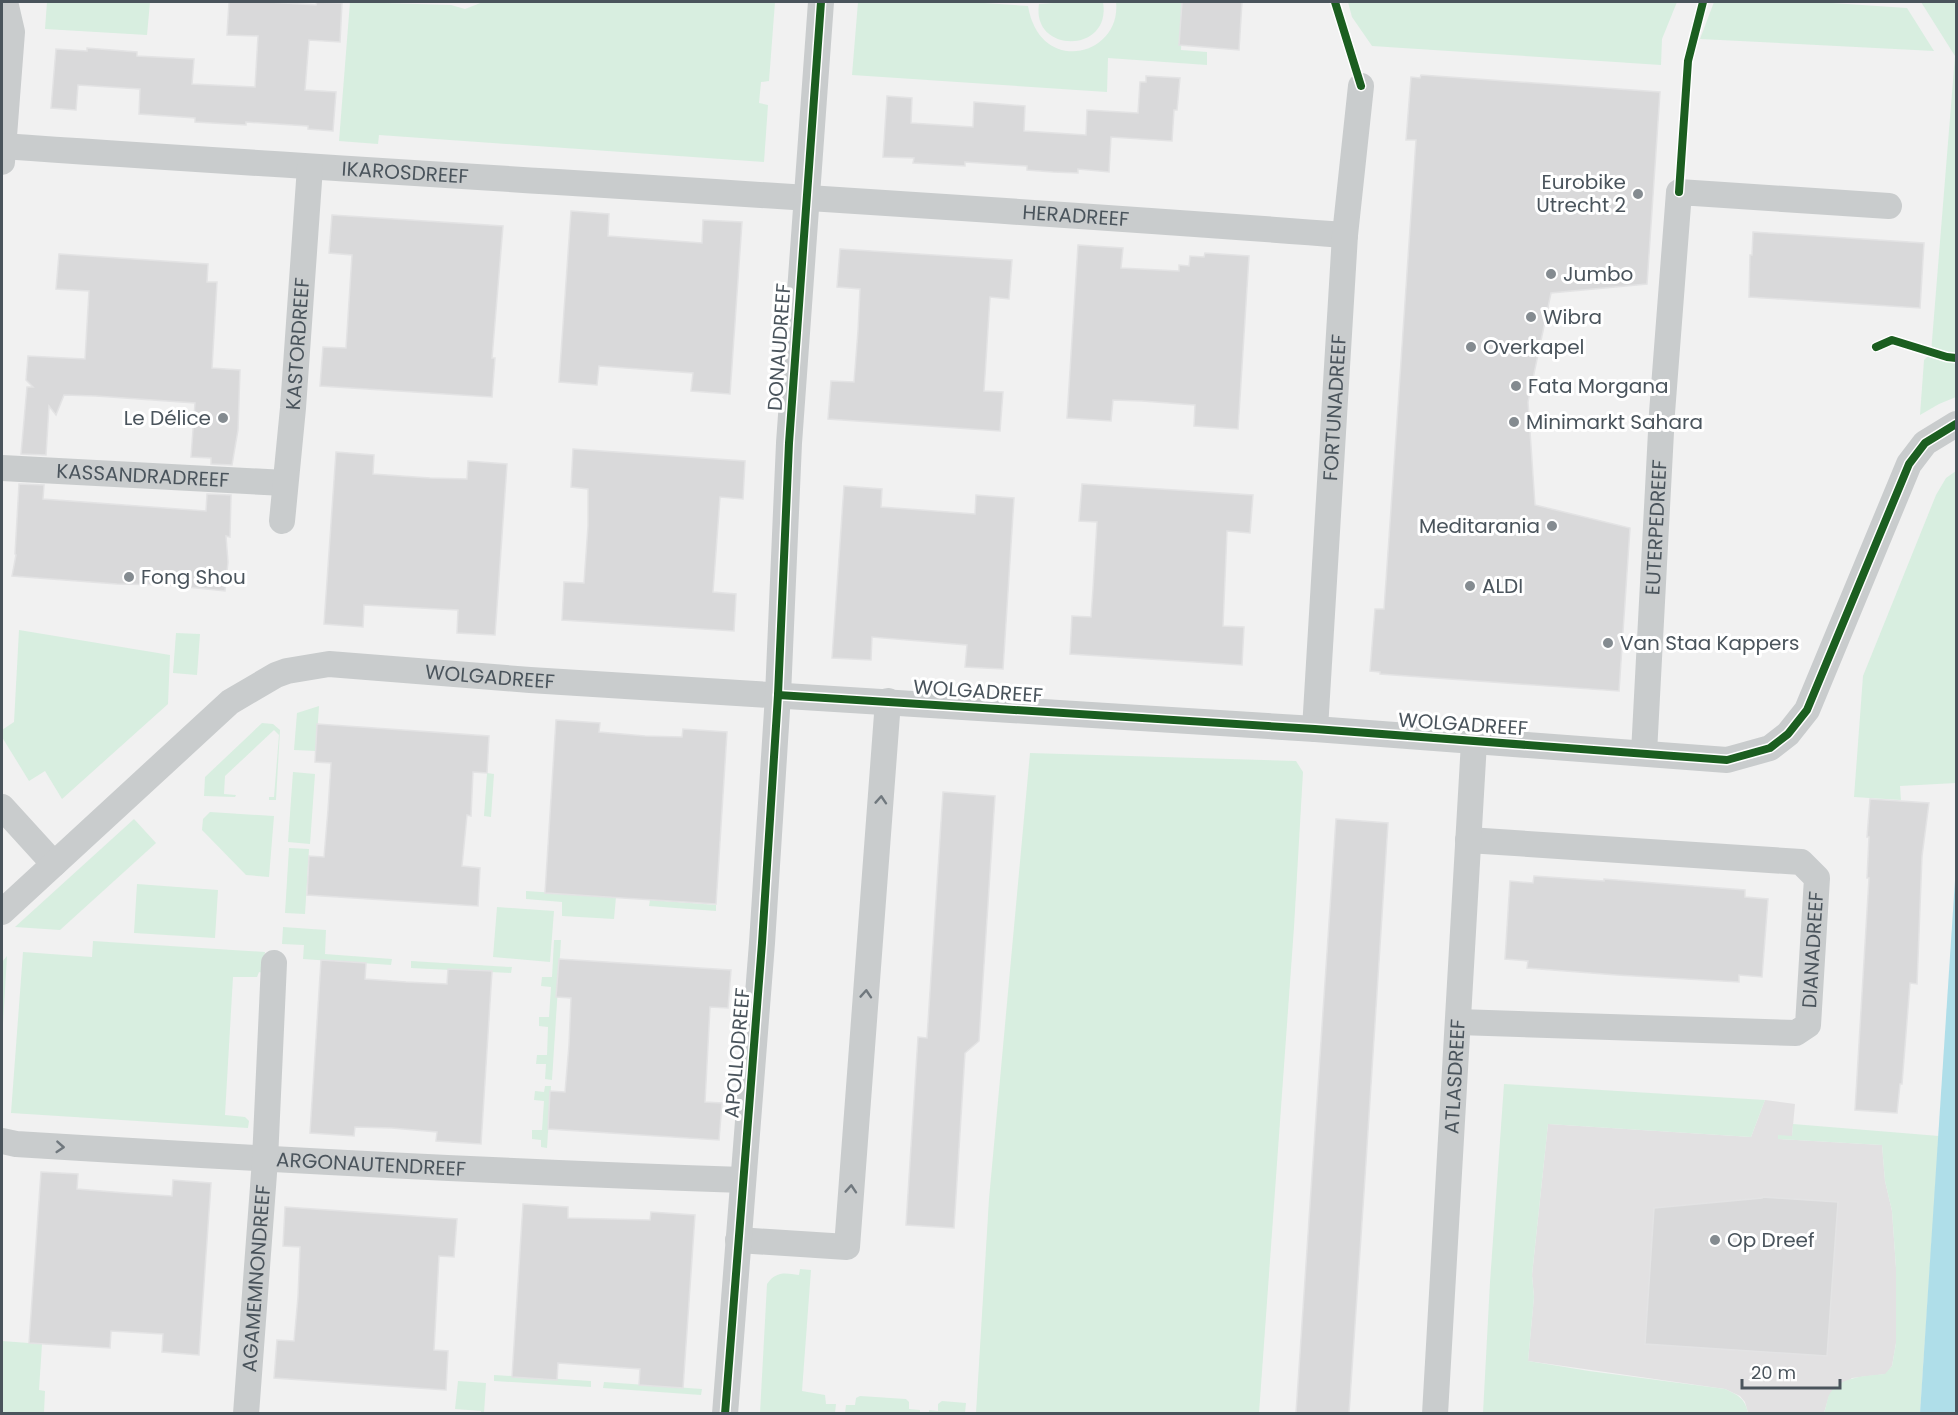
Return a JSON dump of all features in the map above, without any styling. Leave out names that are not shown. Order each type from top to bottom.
[{"type":"street","name":"DONAUDREEF","points":[[778,695],[789,444],[821,2]]},
{"type":"street","points":[[2,163],[12,32],[4,5]]},
{"type":"street","name":"FORTUNADREEF","points":[[1315,729],[1345,235],[1361,86]]},
{"type":"street","name":"IKAROSDREEF","points":[[2,146],[806,199]]},
{"type":"street","name":"KASTORDREEF","points":[[282,520],[293,408],[310,167]]},
{"type":"street","name":"EUTERPEDREEF","points":[[1644,753],[1662,413],[1679,192],[1889,207]]},
{"type":"street","name":"HERADREEF","points":[[806,199],[1046,212],[1345,235]]},
{"type":"street","name":"WOLGADREEF","points":[[2,912],[230,702],[287,670],[329,664],[530,680],[1315,729],[1727,760],[1770,748],[1788,734],[1807,710],[1909,464],[1925,443],[1954,428]]},
{"type":"street","name":"KASSANDRADREEF","points":[[2,468],[285,483]]},
{"type":"street","name":"APOLLODREEF","points":[[724,1413],[762,943],[778,695]]},
{"type":"street","points":[[738,1240],[847,1247],[888,701]]},
{"type":"street","name":"ATLASDREEF","points":[[1435,1413],[1474,742]]},
{"type":"street","points":[[2,807],[54,864]]},
{"type":"street","name":"DIANADREEF","points":[[1458,1022],[1796,1033],[1808,1024],[1817,878],[1801,862],[1468,840]]},
{"type":"street","name":"AGAMEMNONDREEF","points":[[246,1413],[265,1160],[274,963]]},
{"type":"street","name":"ARGONAUTENDREEF","points":[[2,1141],[16,1144],[265,1160],[500,1172],[743,1180]]},
{"type":"shaded area","name":"Op Dreef","points":[[1765,1100],[1795,1104],[1792,1136],[1779,1139],[1882,1145],[1885,1181],[1892,1211],[1896,1268],[1896,1343],[1892,1366],[1886,1374],[1852,1378],[1829,1396],[1824,1413],[1748,1413],[1745,1402],[1740,1396],[1725,1389],[1528,1361],[1534,1297],[1532,1275],[1548,1124],[1751,1137]]},
{"type":"green space","points":[[47,2],[150,2],[147,35],[45,29]]},
{"type":"green space","points":[[350,2],[451,5],[465,9],[483,2],[775,2],[769,81],[761,82],[759,103],[768,105],[764,162],[379,135],[378,144],[339,141]]},
{"type":"green space","points":[[858,2],[969,2],[1028,6],[1035,28],[1048,43],[1063,50],[1079,51],[1094,46],[1106,35],[1114,21],[1116,2],[1184,2],[1181,50],[1207,52],[1207,65],[1108,58],[1107,92],[852,75]]},
{"type":"green space","points":[[1103,2],[1103,19],[1096,31],[1085,39],[1071,41],[1058,39],[1047,32],[1040,20],[1039,4]]},
{"type":"green space","points":[[1348,2],[1677,2],[1662,39],[1661,65],[1372,46],[1352,17]]},
{"type":"green space","points":[[1714,2],[1817,2],[1907,8],[1934,51],[1700,39]]},
{"type":"green space","points":[[1921,2],[1956,2],[1956,397],[1920,415],[1924,360],[1931,353],[1955,56]]},
{"type":"green space","points":[[1956,471],[1956,783],[1900,786],[1901,800],[1854,797],[1863,676],[1936,495],[1946,478]]},
{"type":"green space","points":[[19,630],[170,655],[168,704],[62,799],[45,771],[29,781],[2,737],[2,730],[14,722]]},
{"type":"green space","points":[[176,633],[200,634],[197,675],[173,673]]},
{"type":"green space","points":[[319,706],[316,751],[294,750],[297,713]]},
{"type":"green space","points":[[262,723],[273,724],[280,730],[276,800],[269,800],[269,797],[274,797],[279,735],[274,730],[225,776],[224,794],[236,795],[235,797],[204,796],[205,777]]},
{"type":"green space","points":[[1030,753],[1296,761],[1303,772],[1259,1413],[976,1413],[989,1199]]},
{"type":"green space","points":[[293,772],[315,774],[310,844],[288,842]]},
{"type":"green space","points":[[487,773],[494,774],[491,817],[484,816]]},
{"type":"green space","points":[[210,812],[274,816],[269,877],[246,875],[202,830],[203,819]]},
{"type":"green space","points":[[134,819],[156,843],[60,930],[15,927]]},
{"type":"green space","points":[[289,848],[309,849],[305,914],[285,913]]},
{"type":"green space","points":[[137,884],[218,890],[215,938],[134,933]]},
{"type":"green space","points":[[526,891],[616,897],[614,919],[562,916],[562,902],[526,899]]},
{"type":"green space","points":[[650,900],[716,905],[716,911],[649,906]]},
{"type":"green space","points":[[497,907],[554,911],[550,962],[493,957]]},
{"type":"green space","points":[[283,927],[326,930],[325,954],[392,959],[391,965],[303,959],[304,945],[282,944]]},
{"type":"green space","points":[[554,940],[561,940],[552,1080],[545,1079],[546,1064],[536,1064],[537,1055],[547,1055],[548,1027],[539,1026],[539,1017],[549,1017],[551,987],[541,986],[542,977],[552,977]]},
{"type":"green space","points":[[93,941],[265,952],[263,973],[259,972],[257,977],[233,977],[225,1115],[245,1117],[249,1121],[248,1128],[11,1113],[23,952],[92,957]]},
{"type":"green space","points":[[7,956],[2,1041],[2,962]]},
{"type":"green space","points":[[411,961],[512,967],[511,973],[411,968]]},
{"type":"green space","points":[[1504,1084],[1765,1100],[1751,1137],[1548,1124],[1532,1275],[1534,1297],[1528,1361],[1725,1389],[1740,1398],[1748,1413],[1483,1413]]},
{"type":"green space","points":[[545,1086],[551,1086],[547,1148],[541,1147],[541,1140],[532,1139],[532,1130],[542,1130],[544,1101],[534,1100],[535,1091],[544,1092]]},
{"type":"green space","points":[[1793,1124],[1939,1136],[1920,1413],[1824,1413],[1829,1395],[1840,1384],[1854,1378],[1885,1374],[1892,1366],[1896,1343],[1896,1268],[1892,1211],[1885,1181],[1882,1145],[1778,1139],[1778,1135],[1792,1136]]},
{"type":"green space","points":[[800,1269],[811,1270],[802,1391],[825,1395],[826,1404],[836,1404],[835,1413],[760,1413],[767,1284],[777,1275],[799,1275]]},
{"type":"green space","points":[[2,1341],[42,1344],[39,1390],[45,1391],[44,1413],[2,1413]]},
{"type":"green space","points":[[494,1375],[591,1381],[591,1387],[494,1381]]},
{"type":"green space","points":[[458,1381],[486,1383],[484,1413],[455,1409]]},
{"type":"green space","points":[[604,1382],[702,1389],[701,1395],[603,1388]]},
{"type":"green space","points":[[860,1396],[906,1399],[909,1402],[909,1409],[920,1410],[920,1413],[845,1413],[846,1405],[855,1405],[856,1398]]},
{"type":"green space","points":[[942,1401],[966,1403],[965,1413],[929,1413],[929,1410],[938,1411],[938,1404]]},
{"type":"water","points":[[1956,865],[1956,1413],[1920,1413]]},
{"type":"building","points":[[229,2],[316,5],[317,2],[342,3],[340,42],[309,40],[305,90],[336,92],[333,131],[308,129],[308,126],[246,122],[246,125],[195,122],[195,118],[139,114],[140,89],[78,85],[76,110],[51,108],[56,49],[87,51],[87,48],[137,52],[137,56],[194,59],[192,84],[255,87],[258,36],[227,35]]},
{"type":"building","points":[[1182,2],[1242,2],[1239,50],[1179,45]]},
{"type":"building","name":"Overkapel","points":[[1421,75],[1660,92],[1647,284],[1551,293],[1528,402],[1535,505],[1630,528],[1619,691],[1380,674],[1380,672],[1370,671],[1375,609],[1384,609],[1391,509],[1416,140],[1406,140],[1411,77],[1420,78]]},
{"type":"building","points":[[1146,76],[1180,78],[1177,110],[1174,110],[1172,141],[1111,137],[1109,172],[1078,169],[1078,173],[1053,172],[1027,170],[1027,166],[965,162],[965,166],[913,163],[914,158],[883,157],[887,96],[912,98],[911,123],[973,127],[974,102],[1025,106],[1024,131],[1086,135],[1087,110],[1138,113],[1140,82],[1146,82]]},
{"type":"building","points":[[571,211],[609,214],[608,236],[702,243],[703,220],[742,222],[730,394],[691,391],[693,373],[599,366],[597,385],[559,382]]},
{"type":"building","points":[[332,215],[503,226],[492,358],[495,358],[492,397],[320,386],[323,347],[346,348],[352,255],[329,253]]},
{"type":"building","points":[[1753,232],[1924,243],[1920,308],[1749,297]]},
{"type":"building","points":[[1078,245],[1123,248],[1121,268],[1179,271],[1179,265],[1189,266],[1190,256],[1204,257],[1205,253],[1249,256],[1238,429],[1194,426],[1195,405],[1142,401],[1113,400],[1111,421],[1067,418]]},
{"type":"building","points":[[840,249],[1012,260],[1009,299],[990,297],[984,391],[1003,392],[1000,431],[828,419],[831,381],[854,382],[858,331],[860,289],[837,287]]},
{"type":"building","points":[[59,254],[208,264],[207,282],[217,282],[212,368],[240,370],[238,430],[232,465],[211,464],[211,458],[191,457],[195,403],[96,396],[64,395],[56,415],[49,406],[46,455],[21,454],[27,387],[33,387],[26,380],[28,356],[85,359],[89,291],[56,289]]},
{"type":"building","points":[[573,449],[745,461],[743,499],[720,497],[713,592],[736,594],[734,631],[562,620],[564,582],[584,583],[588,526],[588,489],[571,487]]},
{"type":"building","points":[[336,452],[374,455],[373,474],[430,478],[467,479],[468,461],[507,464],[495,635],[457,633],[458,610],[364,605],[363,627],[324,624]]},
{"type":"building","points":[[19,484],[44,485],[43,499],[206,511],[207,494],[231,495],[230,537],[226,536],[228,562],[225,591],[167,585],[117,584],[12,576],[16,555]]},
{"type":"building","points":[[1082,484],[1253,495],[1250,533],[1227,531],[1223,626],[1244,627],[1242,665],[1070,654],[1072,616],[1091,617],[1093,589],[1097,522],[1079,521]]},
{"type":"building","points":[[844,486],[882,489],[881,507],[975,514],[976,495],[1014,498],[1003,669],[965,667],[967,645],[872,637],[871,660],[832,658]]},
{"type":"building","points":[[556,720],[600,723],[599,732],[645,736],[682,737],[683,729],[727,732],[716,904],[545,893]]},
{"type":"building","points":[[317,724],[489,736],[487,773],[473,772],[471,816],[467,815],[462,866],[480,868],[478,906],[307,895],[309,856],[324,857],[331,763],[315,762]]},
{"type":"building","points":[[943,792],[995,796],[979,1041],[965,1053],[954,1228],[906,1225],[918,1037],[927,1038]]},
{"type":"building","points":[[1870,799],[1929,803],[1922,856],[1917,984],[1910,983],[1902,1084],[1900,1084],[1897,1113],[1855,1110],[1869,878],[1867,878],[1869,837],[1867,837]]},
{"type":"building","points":[[1336,819],[1388,823],[1364,1192],[1349,1413],[1296,1413]]},
{"type":"building","points":[[1534,876],[1745,890],[1745,897],[1768,899],[1762,977],[1739,975],[1739,982],[1617,975],[1527,968],[1528,961],[1505,959],[1510,881],[1533,883]]},
{"type":"building","points":[[559,959],[731,970],[728,1008],[710,1007],[705,1102],[722,1103],[719,1140],[548,1129],[550,1091],[565,1092],[569,1045],[571,998],[556,997]]},
{"type":"building","points":[[321,960],[366,963],[365,979],[406,982],[447,984],[448,969],[492,971],[481,1144],[436,1141],[437,1132],[392,1128],[355,1127],[354,1136],[310,1133]]},
{"type":"building","points":[[41,1172],[78,1174],[77,1189],[125,1193],[172,1196],[173,1180],[211,1183],[199,1355],[162,1352],[163,1334],[111,1331],[110,1348],[29,1343]]},
{"type":"building","points":[[1762,1197],[1838,1202],[1827,1356],[1645,1344],[1654,1208]]},
{"type":"building","points":[[523,1204],[568,1207],[568,1218],[650,1220],[651,1212],[695,1215],[683,1388],[639,1385],[640,1369],[558,1363],[557,1380],[512,1377]]},
{"type":"building","points":[[285,1207],[457,1219],[454,1257],[439,1256],[434,1350],[448,1351],[446,1390],[274,1378],[277,1340],[294,1341],[298,1297],[300,1247],[283,1246]]},
{"type":"cycle path","points":[[725,1414],[762,943],[778,695],[789,443],[821,2]]},
{"type":"cycle path","points":[[1335,2],[1361,86]]},
{"type":"cycle path","points":[[1679,192],[1688,61],[1703,2]]},
{"type":"cycle path","points":[[1876,347],[1892,340],[1956,358]]},
{"type":"cycle path","points":[[778,695],[1315,729],[1727,760],[1770,748],[1788,734],[1807,710],[1909,464],[1925,443],[1956,424]]},
{"type":"place","name":"Eurobike Utrecht 2","points":[[1638,194]]},
{"type":"place","name":"Jumbo","points":[[1551,274]]},
{"type":"place","name":"Wibra","points":[[1531,317]]},
{"type":"place","name":"Overkapel","points":[[1471,347]]},
{"type":"place","name":"Fata Morgana","points":[[1516,386]]},
{"type":"place","name":"Le Délice","points":[[223,418]]},
{"type":"place","name":"Minimarkt Sahara","points":[[1514,422]]},
{"type":"place","name":"Meditarania","points":[[1552,526]]},
{"type":"place","name":"Fong Shou","points":[[129,577]]},
{"type":"place","name":"ALDI","points":[[1470,586]]},
{"type":"place","name":"Van Staa Kappers","points":[[1608,643]]},
{"type":"place","name":"Op Dreef","points":[[1715,1240]]}]
